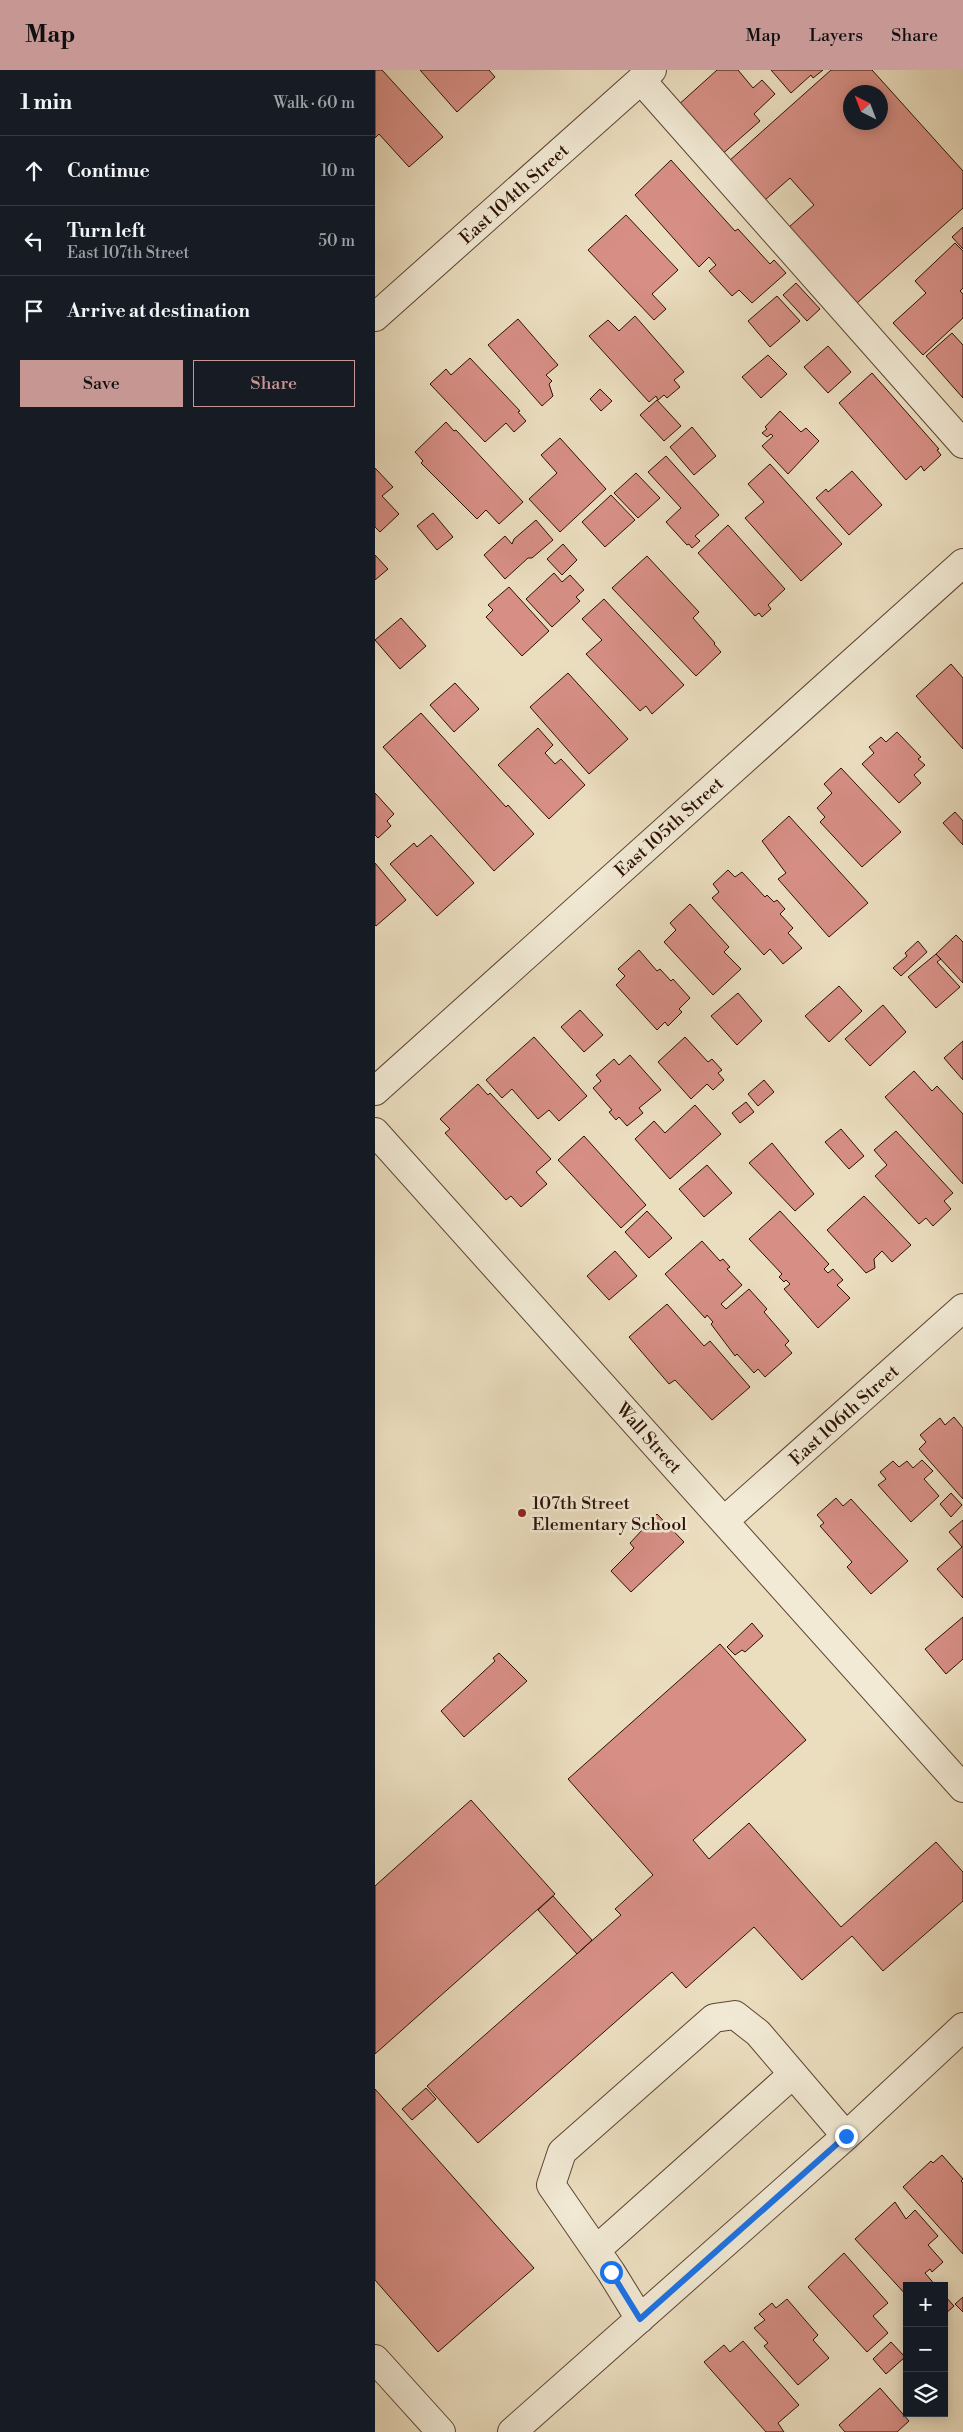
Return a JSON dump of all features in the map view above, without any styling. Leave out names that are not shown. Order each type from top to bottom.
[{"type":"street","name":"East 104th Street","points":[[375,317],[647,75]]},
{"type":"street","points":[[647,75],[963,444]]},
{"type":"street","name":"East 105th Street","points":[[375,1091],[963,563]]},
{"type":"street","name":"Wall Street","points":[[375,1132],[963,1788]]},
{"type":"street","name":"East 106th Street","points":[[724,1521],[963,1308]]},
{"type":"street","points":[[640,2319],[551,2186],[562,2152],[714,2018],[735,2015],[758,2033],[846,2136]]},
{"type":"street","points":[[512,2432],[846,2136],[963,2027]]},
{"type":"street","points":[[595,2250],[793,2074]]},
{"type":"street","points":[[375,2359],[441,2432]]},
{"type":"building","points":[[375,70],[382,70],[443,137],[409,167],[379,134],[375,138]]},
{"type":"building","points":[[420,70],[489,70],[495,77],[457,112]]},
{"type":"building","points":[[717,70],[738,70],[753,88],[762,80],[775,94],[754,114],[760,121],[720,156],[676,107]]},
{"type":"building","points":[[771,70],[823,70],[813,78],[811,75],[791,93]]},
{"type":"building","points":[[831,70],[872,70],[886,85],[843,85],[843,130],[888,130],[888,88],[963,171],[963,208],[857,303],[789,227],[814,205],[790,178],[765,200],[729,161]]},
{"type":"building","points":[[671,160],[735,231],[738,229],[770,264],[774,260],[786,273],[752,303],[739,290],[732,296],[709,271],[716,265],[709,257],[699,267],[635,195]]},
{"type":"building","points":[[626,215],[678,270],[652,294],[666,309],[654,320],[588,250]]},
{"type":"building","points":[[963,227],[963,249],[952,237]]},
{"type":"building","points":[[955,243],[963,251],[963,288],[960,291],[963,294],[963,318],[923,355],[893,323],[926,293],[915,281]]},
{"type":"building","points":[[796,283],[820,309],[807,321],[783,295]]},
{"type":"building","points":[[777,296],[800,321],[770,347],[748,321]]},
{"type":"building","points":[[635,316],[684,372],[674,380],[680,387],[667,398],[664,395],[658,400],[656,396],[649,402],[589,336],[608,320],[619,331]]},
{"type":"building","points":[[518,319],[558,365],[546,375],[552,381],[549,384],[553,396],[542,406],[488,345]]},
{"type":"building","points":[[952,333],[963,345],[963,398],[926,356]]},
{"type":"building","points":[[828,346],[851,372],[828,393],[804,367]]},
{"type":"building","points":[[768,355],[787,374],[761,398],[742,377]]},
{"type":"building","points":[[470,358],[520,411],[518,412],[526,421],[514,432],[506,423],[485,442],[430,384],[446,369],[451,375]]},
{"type":"building","points":[[872,373],[939,449],[937,450],[941,455],[924,471],[921,466],[906,480],[839,403]]},
{"type":"building","points":[[600,389],[612,401],[601,411],[590,399]]},
{"type":"building","points":[[657,400],[681,426],[664,441],[640,415]]},
{"type":"building","points":[[780,411],[801,432],[806,428],[819,441],[788,474],[762,446],[773,436],[771,434],[767,437],[762,433],[767,429],[765,427]]},
{"type":"building","points":[[446,422],[454,431],[456,430],[523,502],[499,524],[486,510],[477,519],[421,463],[423,461],[415,452]]},
{"type":"building","points":[[692,427],[716,456],[694,475],[670,447]]},
{"type":"building","points":[[560,438],[606,489],[560,532],[529,499],[557,473],[541,455]]},
{"type":"building","points":[[666,456],[719,515],[695,536],[700,541],[692,548],[666,522],[681,508],[648,472]]},
{"type":"building","points":[[770,464],[842,544],[801,581],[745,518],[764,502],[748,484]]},
{"type":"building","points":[[375,468],[393,487],[382,496],[399,514],[380,532],[375,527]]},
{"type":"building","points":[[852,471],[882,505],[849,535],[816,498],[826,489],[828,492]]},
{"type":"building","points":[[636,473],[660,498],[638,518],[614,493]]},
{"type":"building","points":[[611,495],[635,520],[605,547],[582,522]]},
{"type":"building","points":[[433,513],[453,537],[437,550],[417,526]]},
{"type":"building","points":[[536,520],[553,540],[532,558],[528,558],[505,579],[484,555],[505,536],[512,544],[514,539]]},
{"type":"building","points":[[728,525],[785,589],[768,605],[771,609],[762,617],[759,613],[755,616],[698,553]]},
{"type":"building","points":[[563,544],[577,560],[562,575],[547,559]]},
{"type":"building","points":[[375,555],[388,569],[375,580]]},
{"type":"building","points":[[647,556],[699,612],[693,618],[721,652],[696,676],[612,588]]},
{"type":"building","points":[[554,573],[562,582],[570,575],[584,590],[576,597],[580,601],[552,627],[526,599]]},
{"type":"building","points":[[509,587],[549,631],[522,656],[486,617],[493,610],[488,605]]},
{"type":"building","points":[[604,599],[684,685],[652,714],[646,706],[640,711],[586,654],[602,640],[582,619]]},
{"type":"building","points":[[401,618],[426,646],[400,669],[375,640]]},
{"type":"building","points":[[951,664],[963,678],[963,749],[916,696]]},
{"type":"building","points":[[568,673],[628,739],[589,774],[530,707]]},
{"type":"building","points":[[455,683],[479,709],[454,732],[430,705]]},
{"type":"building","points":[[421,713],[506,807],[508,805],[534,834],[494,871],[383,747]]},
{"type":"building","points":[[538,728],[553,745],[545,753],[555,764],[561,759],[585,785],[549,819],[498,765]]},
{"type":"building","points":[[897,732],[921,757],[918,759],[925,765],[914,775],[921,783],[899,803],[862,764],[874,753],[869,747],[881,737],[886,742]]},
{"type":"building","points":[[841,768],[901,832],[862,867],[820,822],[825,817],[817,808],[832,793],[824,784]]},
{"type":"building","points":[[375,793],[394,814],[387,821],[391,826],[378,838],[375,835]]},
{"type":"building","points":[[955,812],[963,821],[963,845],[943,823]]},
{"type":"building","points":[[789,816],[868,903],[829,937],[778,879],[786,873],[762,841]]},
{"type":"building","points":[[431,835],[474,883],[437,916],[390,864],[414,843],[417,847]]},
{"type":"building","points":[[375,863],[406,900],[376,926],[375,925]]},
{"type":"building","points":[[728,870],[735,877],[742,872],[765,897],[767,895],[774,902],[777,900],[785,909],[780,914],[793,928],[788,933],[802,948],[783,964],[770,949],[764,955],[712,898],[719,892],[713,884]]},
{"type":"building","points":[[690,904],[729,947],[724,952],[741,969],[713,995],[664,942],[676,930],[670,923]]},
{"type":"building","points":[[956,935],[963,942],[963,983],[936,954]]},
{"type":"building","points":[[918,941],[927,952],[901,976],[893,968],[907,956],[905,953]]},
{"type":"building","points":[[639,950],[657,971],[660,969],[671,981],[673,979],[690,998],[679,1009],[682,1012],[668,1026],[665,1022],[657,1030],[616,985],[625,976],[618,969]]},
{"type":"building","points":[[936,954],[941,959],[937,962],[960,987],[936,1008],[908,977]]},
{"type":"building","points":[[839,986],[862,1011],[829,1042],[805,1016]]},
{"type":"building","points":[[738,993],[762,1021],[737,1045],[711,1016]]},
{"type":"building","points":[[883,1005],[906,1032],[870,1066],[845,1039]]},
{"type":"building","points":[[580,1010],[603,1035],[584,1052],[561,1027]]},
{"type":"building","points":[[534,1037],[587,1096],[559,1121],[549,1110],[538,1119],[512,1089],[502,1098],[486,1080]]},
{"type":"building","points":[[685,1037],[708,1062],[712,1059],[722,1070],[718,1073],[724,1080],[713,1090],[707,1084],[691,1099],[658,1062]]},
{"type":"building","points":[[963,1041],[963,1080],[944,1058]]},
{"type":"building","points":[[630,1055],[661,1090],[639,1108],[643,1113],[627,1126],[619,1117],[616,1120],[609,1112],[612,1110],[593,1088],[601,1081],[596,1075],[614,1059],[619,1065]]},
{"type":"building","points":[[914,1071],[932,1091],[937,1086],[963,1114],[963,1184],[885,1097]]},
{"type":"building","points":[[764,1080],[774,1092],[758,1106],[748,1094]]},
{"type":"building","points":[[478,1084],[488,1095],[490,1093],[551,1159],[536,1172],[547,1184],[521,1207],[511,1196],[506,1200],[445,1133],[450,1129],[440,1119]]},
{"type":"building","points":[[746,1102],[754,1112],[740,1123],[732,1113]]},
{"type":"building","points":[[695,1105],[721,1134],[670,1179],[635,1139],[654,1121],[665,1133]]},
{"type":"building","points":[[841,1129],[864,1156],[849,1169],[825,1142]]},
{"type":"building","points":[[896,1131],[953,1193],[944,1201],[951,1209],[933,1226],[926,1218],[919,1224],[875,1176],[887,1165],[874,1150]]},
{"type":"building","points":[[584,1136],[646,1205],[621,1228],[558,1160]]},
{"type":"building","points":[[772,1143],[814,1194],[795,1211],[749,1163]]},
{"type":"building","points":[[707,1165],[732,1193],[704,1217],[679,1189]]},
{"type":"building","points":[[864,1196],[911,1245],[892,1262],[882,1251],[874,1259],[875,1268],[866,1273],[827,1230]]},
{"type":"building","points":[[647,1211],[672,1238],[649,1258],[625,1232]]},
{"type":"building","points":[[780,1211],[829,1264],[824,1269],[828,1273],[833,1269],[843,1280],[837,1285],[850,1298],[818,1328],[784,1289],[790,1284],[786,1280],[784,1282],[779,1277],[782,1274],[749,1239]]},
{"type":"building","points":[[702,1241],[720,1261],[723,1259],[730,1267],[727,1269],[742,1285],[721,1304],[726,1309],[749,1289],[767,1309],[764,1312],[789,1341],[785,1345],[792,1353],[765,1377],[758,1369],[754,1373],[737,1354],[735,1356],[711,1324],[713,1322],[707,1315],[705,1318],[665,1274]]},
{"type":"building","points":[[615,1251],[637,1276],[609,1300],[587,1276]]},
{"type":"building","points":[[667,1304],[704,1346],[710,1341],[750,1387],[712,1420],[675,1380],[669,1384],[629,1337]]},
{"type":"building","points":[[954,1417],[963,1428],[963,1499],[919,1449],[926,1442],[920,1435],[940,1418],[945,1425]]},
{"type":"building","points":[[922,1460],[933,1471],[924,1479],[939,1496],[911,1522],[878,1485],[886,1479],[880,1472],[893,1461],[899,1467],[907,1461],[913,1468]]},
{"type":"building","points":[[951,1493],[962,1505],[951,1517],[940,1504]]},
{"type":"building","points":[[836,1498],[843,1506],[851,1499],[908,1561],[871,1594],[847,1567],[852,1562],[820,1526],[824,1523],[817,1515]]},
{"type":"building","points":[[657,1514],[684,1542],[631,1592],[611,1571],[634,1548],[630,1543]]},
{"type":"building","points":[[963,1520],[963,1598],[937,1569],[962,1547],[949,1532]]},
{"type":"building","points":[[963,1617],[963,1659],[946,1674],[925,1649]]},
{"type":"building","points":[[752,1623],[763,1636],[745,1652],[742,1650],[735,1655],[727,1647]]},
{"type":"building","points":[[720,1644],[806,1740],[693,1840],[709,1859],[749,1823],[841,1927],[936,1842],[963,1872],[963,1901],[883,1971],[852,1936],[802,1980],[754,1927],[686,1988],[672,1972],[478,2143],[427,2086],[621,1915],[615,1909],[653,1875],[568,1779]]},
{"type":"building","points":[[499,1653],[527,1681],[464,1737],[441,1711],[495,1661],[493,1658]]},
{"type":"building","points":[[471,1800],[555,1894],[375,2054],[375,1886]]},
{"type":"building","points":[[553,1896],[592,1940],[577,1954],[538,1910]]},
{"type":"building","points":[[426,2088],[436,2099],[412,2120],[402,2109]]},
{"type":"building","points":[[375,2089],[534,2268],[438,2352],[375,2280]]},
{"type":"building","points":[[942,2155],[963,2179],[961,2181],[963,2183],[963,2254],[903,2187],[931,2161],[933,2163]]},
{"type":"building","points":[[895,2202],[906,2219],[915,2210],[938,2236],[928,2245],[943,2262],[932,2272],[930,2269],[925,2273],[933,2282],[903,2282],[903,2292],[855,2239]]},
{"type":"building","points":[[844,2253],[888,2303],[873,2316],[888,2333],[867,2352],[808,2287]]},
{"type":"building","points":[[963,2297],[963,2312],[955,2304]]},
{"type":"building","points":[[787,2299],[818,2335],[813,2340],[829,2358],[798,2385],[764,2346],[768,2343],[754,2328],[765,2320],[759,2314],[772,2303],[776,2308]]},
{"type":"building","points":[[948,2299],[954,2306],[948,2311]]},
{"type":"building","points":[[743,2341],[799,2405],[778,2423],[784,2432],[766,2432],[704,2362],[724,2345],[730,2352]]},
{"type":"building","points":[[891,2342],[903,2355],[903,2359],[886,2374],[873,2359]]},
{"type":"building","points":[[880,2388],[903,2414],[903,2417],[909,2421],[897,2432],[845,2432],[839,2425]]},
{"type":"place","name":"107th Street Elementary School","points":[[522,1513]]},
{"type":"route","points":[[611,2272],[640,2319],[846,2136]]}]
